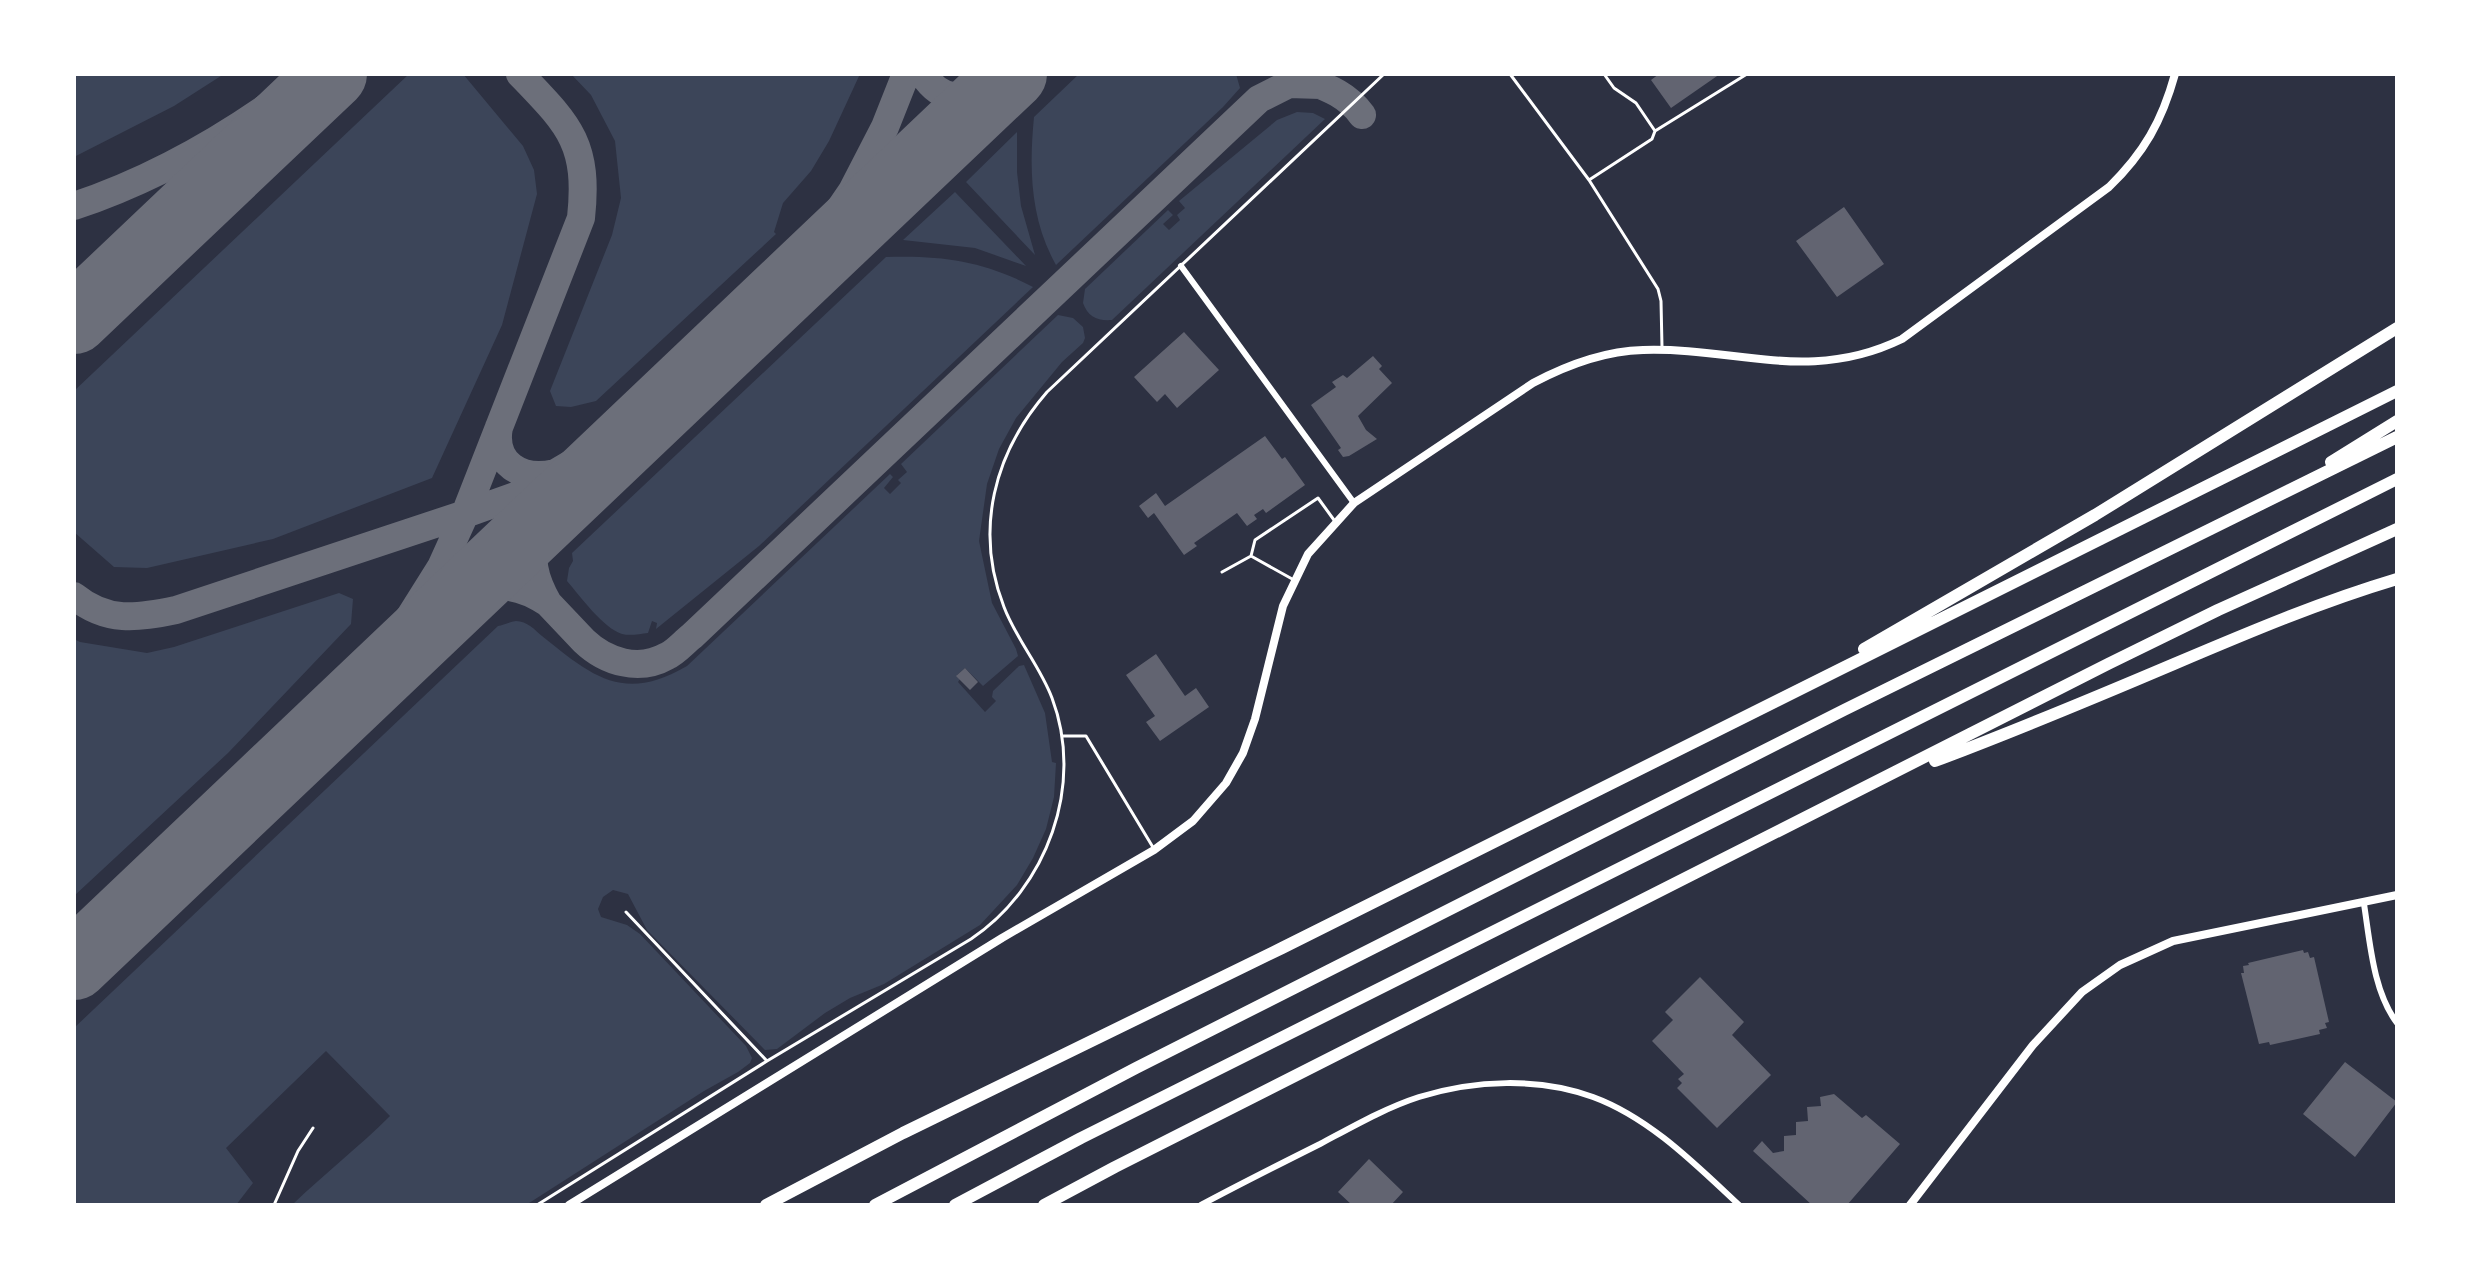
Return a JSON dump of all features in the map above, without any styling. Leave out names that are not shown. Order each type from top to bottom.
[{"type":"highway","points":[[1804,686],[2095,515],[2397,328]]},
{"type":"highway","points":[[766,1205],[903,1133],[1296,941],[2397,391]]},
{"type":"highway","points":[[2274,497],[2397,421]]},
{"type":"highway","points":[[875,1205],[1136,1068],[1830,717],[2397,437]]},
{"type":"highway","points":[[955,1205],[1094,1131],[2397,479]]},
{"type":"highway","points":[[1044,1205],[1283,1081],[2218,610],[2397,530]]},
{"type":"highway","points":[[1879,781],[2004,735],[2274,623],[2397,579]]},
{"type":"street","points":[[569,1205],[989,946],[1154,850],[1193,821],[1211,804],[1243,753],[1255,719],[1283,606],[1294,580],[1308,554],[1354,503],[1533,383],[1577,362],[1606,354],[1662,350],[1812,362],[1864,354],[1902,339],[2109,187],[2126,171],[2153,132],[2175,74]]},
{"type":"street","points":[[1181,266],[1354,503]]},
{"type":"street","points":[[1910,1205],[2033,1045],[2082,992],[2102,977],[2147,951],[2173,941],[2397,895]]},
{"type":"street","points":[[2364,904],[2376,972],[2397,1023]]},
{"type":"street","points":[[1201,1205],[1378,1114],[1417,1098],[1455,1088],[1518,1084],[1593,1097],[1628,1115],[1664,1138],[1739,1205]]},
{"type":"lane","points":[[537,1205],[767,1061],[985,930],[1027,883],[1039,864],[1059,814],[1064,780],[1062,736],[1052,697],[1004,608],[994,575],[990,553],[993,497],[1007,451],[1031,410],[1047,392],[1384,74]]},
{"type":"lane","points":[[1510,74],[1589,180],[1660,294],[1662,350]]},
{"type":"lane","points":[[1604,74],[1614,88],[1636,103],[1655,131]]},
{"type":"lane","points":[[1589,180],[1652,139],[1655,131],[1747,74]]},
{"type":"lane","points":[[1222,572],[1251,556],[1255,540],[1318,498],[1335,522]]},
{"type":"lane","points":[[1251,556],[1294,580]]},
{"type":"lane","points":[[1062,736],[1086,736],[1154,850]]},
{"type":"lane","points":[[626,912],[767,1061]]},
{"type":"lane","points":[[274,1205],[298,1151],[313,1128]]},
{"type":"shaded area","points":[[74,74],[224,74],[174,106],[74,157]]},
{"type":"shaded area","points":[[409,74],[463,74],[523,146],[534,170],[537,194],[502,325],[432,478],[273,539],[147,568],[114,567],[74,532],[74,391]]},
{"type":"shaded area","points":[[571,74],[860,74],[829,141],[811,171],[783,203],[776,234],[596,401],[571,407],[556,406],[550,391],[612,235],[621,198],[615,141],[591,95]]},
{"type":"shaded area","points":[[1079,74],[1236,74],[1240,88],[1056,265],[1041,230],[1033,193],[1034,117]]},
{"type":"shaded area","points":[[1297,112],[1313,113],[1325,119],[1112,320],[1090,315],[1083,303],[1085,289],[1168,210],[1173,215],[1163,224],[1169,230],[1180,220],[1177,215],[1185,208],[1179,201],[1277,120]]},
{"type":"shaded area","points":[[1017,132],[1021,206],[1035,255],[966,182]]},
{"type":"shaded area","points":[[955,192],[1026,266],[975,248],[903,240]]},
{"type":"shaded area","points":[[886,257],[925,257],[962,262],[997,271],[1033,287],[759,546],[656,629],[657,623],[652,621],[648,633],[628,635],[615,631],[592,611],[567,581],[572,553]]},
{"type":"shaded area","points":[[1058,315],[1073,318],[1083,327],[1085,338],[1016,418],[999,449],[987,484],[979,541],[992,603],[1018,656],[983,686],[965,668],[957,675],[960,679],[958,682],[985,712],[996,701],[992,697],[993,691],[1019,666],[1024,665],[1045,713],[1052,762],[1056,763],[1054,797],[1046,829],[1033,858],[1017,885],[980,925],[884,984],[850,998],[825,1013],[777,1049],[765,1050],[647,930],[628,894],[613,890],[603,897],[598,909],[601,917],[627,925],[640,934],[746,1046],[752,1058],[738,1072],[526,1205],[292,1205],[390,1116],[326,1051],[226,1148],[253,1183],[236,1205],[74,1205],[74,1028],[498,626],[516,621],[527,624],[577,663],[610,680],[627,684],[665,677],[687,666],[890,474],[893,477],[884,488],[890,494],[907,472],[901,464]]},
{"type":"shaded area","points":[[339,593],[353,599],[351,624],[228,753],[74,896],[74,639],[147,653]]},
{"type":"building","points":[[1659,74],[1720,74],[1671,108],[1651,80]]},
{"type":"building","points":[[1844,207],[1884,264],[1837,297],[1796,241]]},
{"type":"building","points":[[1184,332],[1219,370],[1177,408],[1165,394],[1157,402],[1134,377]]},
{"type":"building","points":[[1373,356],[1382,366],[1379,369],[1392,383],[1358,416],[1366,430],[1377,439],[1343,457],[1338,450],[1341,448],[1311,405],[1336,387],[1332,382],[1343,375],[1347,378]]},
{"type":"building","points":[[1265,436],[1305,485],[1266,513],[1263,509],[1254,515],[1257,519],[1247,526],[1237,513],[1194,543],[1197,546],[1184,555],[1154,513],[1148,518],[1139,506],[1156,493],[1165,506]]},
{"type":"building","points":[[1156,654],[1185,696],[1196,688],[1209,707],[1160,741],[1146,722],[1155,716],[1126,675]]},
{"type":"building","points":[[965,668],[978,682],[970,690],[956,676]]},
{"type":"building","points":[[2303,950],[2304,953],[2308,952],[2310,958],[2314,957],[2329,1022],[2325,1023],[2327,1028],[2319,1030],[2320,1034],[2270,1045],[2269,1042],[2259,1044],[2241,973],[2244,973],[2243,966]]},
{"type":"building","points":[[1700,977],[1744,1022],[1732,1035],[1771,1075],[1717,1128],[1677,1088],[1682,1083],[1678,1079],[1684,1074],[1652,1041],[1673,1020],[1665,1012]]},
{"type":"building","points":[[2345,1062],[2397,1102],[2355,1157],[2303,1114]]},
{"type":"building","points":[[1834,1094],[1862,1118],[1866,1115],[1900,1144],[1847,1205],[1812,1205],[1753,1151],[1762,1141],[1773,1153],[1784,1151],[1784,1136],[1796,1135],[1796,1122],[1808,1121],[1807,1107],[1821,1106],[1820,1097]]},
{"type":"building","points":[[1369,1159],[1403,1192],[1391,1205],[1352,1205],[1338,1192]]},
{"type":"taxiway","points":[[74,206],[138,181],[199,150],[257,114],[312,74]]},
{"type":"taxiway","points":[[304,747],[404,626],[441,567],[465,514],[581,218],[582,171],[572,137],[551,107],[520,74]]},
{"type":"taxiway","points":[[783,292],[852,191],[885,127],[906,74]]},
{"type":"taxiway","points":[[923,74],[938,90],[955,97],[996,90]]},
{"type":"taxiway","points":[[1303,78],[1343,96],[1362,115]]},
{"type":"taxiway","points":[[491,543],[584,641],[602,654],[634,664],[656,661],[670,654],[1259,99],[1289,84],[1321,85]]},
{"type":"taxiway","points":[[154,243],[229,161],[257,117]]},
{"type":"taxiway","points":[[74,596],[98,611],[123,616],[176,610],[518,495],[652,416]]},
{"type":"taxiway","points":[[499,427],[500,451],[512,467],[531,474],[555,473]]},
{"type":"taxiway","points":[[389,668],[448,613],[486,589],[500,586],[514,588],[548,603],[534,568],[537,540],[563,503],[622,447]]},
{"type":"taxiway","points":[[74,951],[142,901]]},
{"type":"runway","points":[[74,319],[332,74]]},
{"type":"runway","points":[[74,965],[1012,74]]}]
